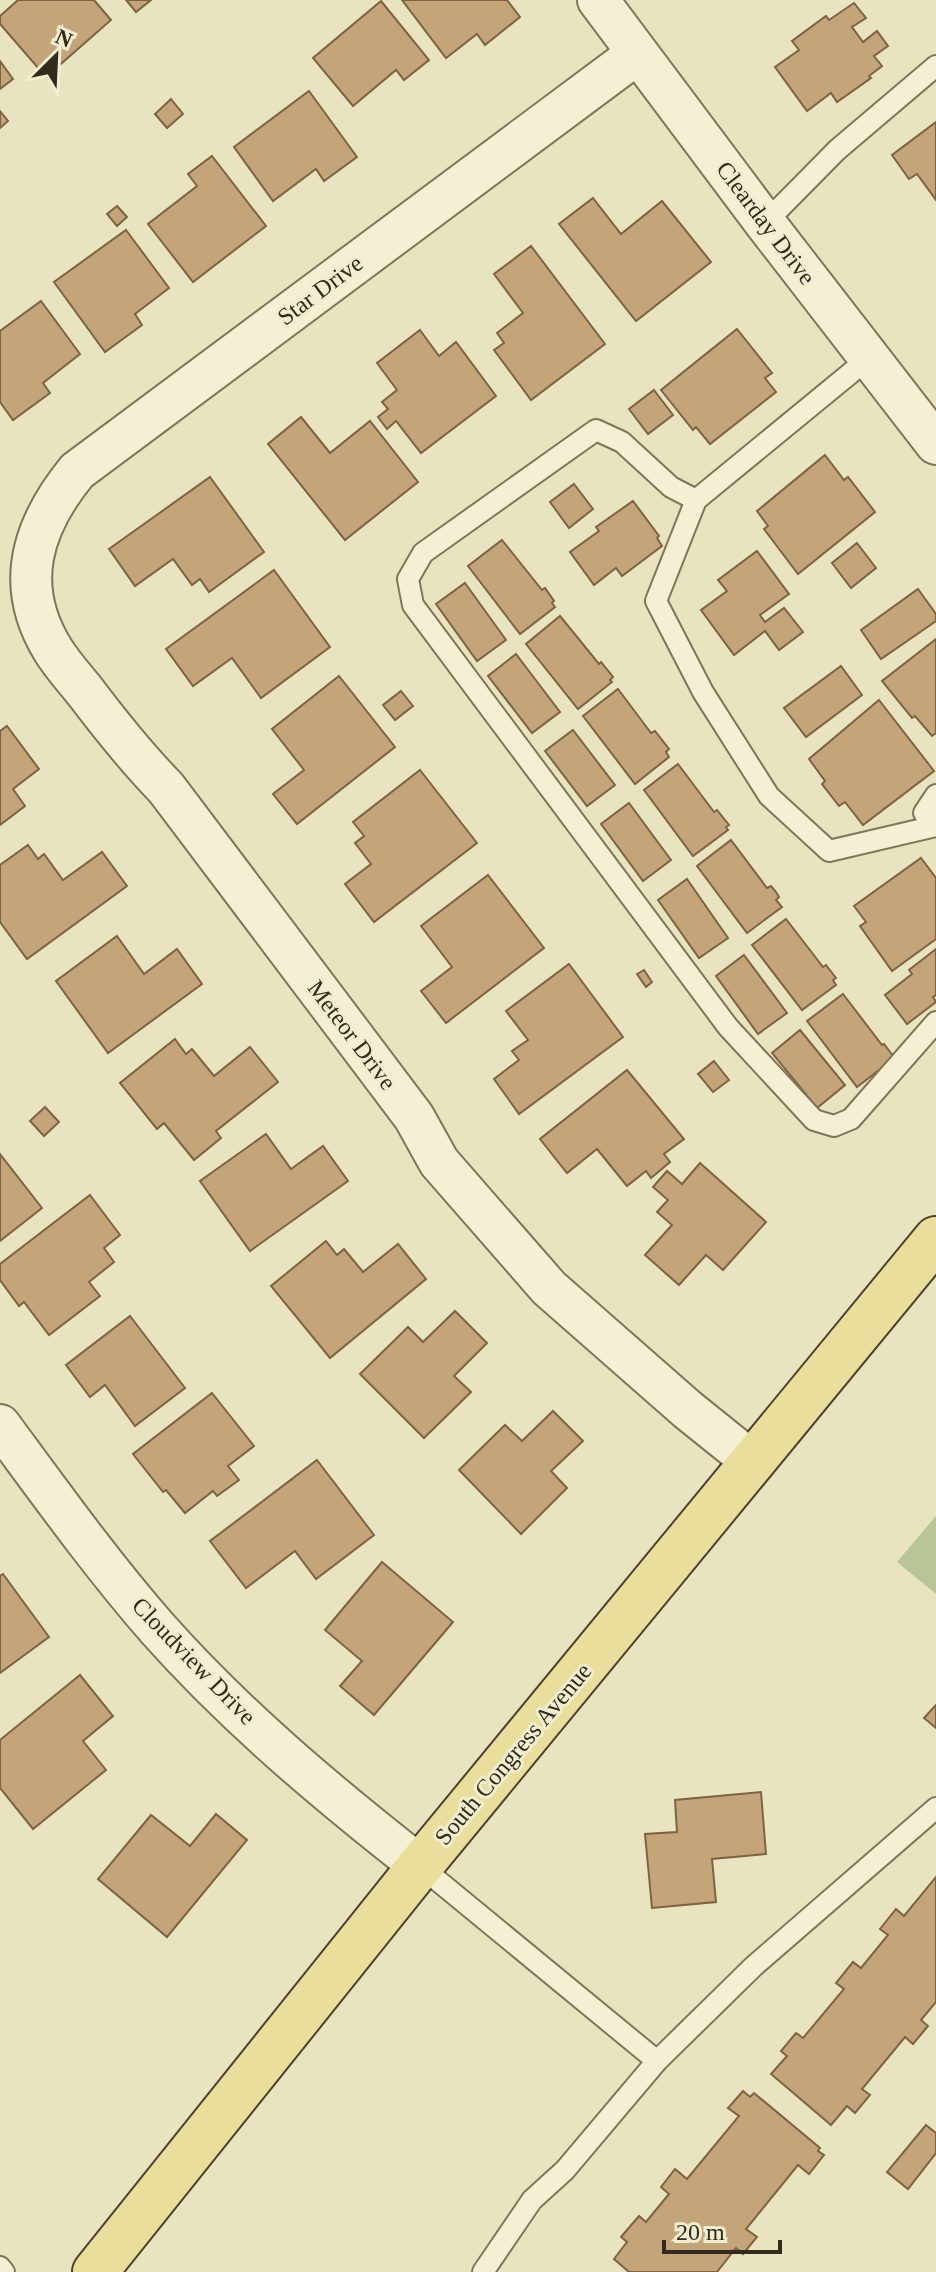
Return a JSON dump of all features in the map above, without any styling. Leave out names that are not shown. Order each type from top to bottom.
[{"type":"main road","name":"South Congress Avenue","points":[[95,2272],[420,1866],[936,1239]]},
{"type":"street","name":"Clearday Drive","points":[[598,0],[936,444]]},
{"type":"street","name":"Star Drive","points":[[33,551],[41,524],[56,496],[77,471],[637,54]]},
{"type":"street","name":"Meteor Drive","points":[[33,551],[30,579],[33,606],[54,651],[134,754],[176,800],[414,1117],[439,1162],[549,1288],[675,1400],[754,1463]]},
{"type":"street","name":"Cloudview Drive","points":[[0,1425],[157,1628],[226,1700],[284,1753],[420,1866]]},
{"type":"lane","points":[[765,223],[837,150],[936,66]]},
{"type":"lane","points":[[869,358],[696,500],[656,601],[703,692],[769,796],[829,851],[936,825]]},
{"type":"lane","points":[[696,500],[671,487],[622,442],[596,430],[423,553],[408,579],[413,605],[728,1027],[814,1120],[834,1126],[851,1119],[936,1022]]},
{"type":"lane","points":[[936,795],[924,813],[936,825]]},
{"type":"lane","points":[[495,2268],[532,2200],[565,2170],[657,2061],[754,1966],[936,1808]]},
{"type":"lane","points":[[420,1866],[657,2061]]},
{"type":"lane","points":[[0,2267],[4,2272]]},
{"type":"green space","points":[[936,1516],[936,1594],[897,1562]]},
{"type":"building","points":[[18,0],[94,0],[111,20],[46,77],[0,24],[0,16]]},
{"type":"building","points":[[126,0],[151,0],[136,12]]},
{"type":"building","points":[[402,0],[507,0],[520,17],[485,45],[477,34],[446,58]]},
{"type":"building","points":[[381,1],[429,60],[404,80],[396,70],[353,106],[313,58]]},
{"type":"building","points":[[854,3],[866,18],[852,27],[863,42],[877,31],[888,46],[874,56],[882,66],[869,76],[871,78],[837,102],[831,93],[807,111],[775,67],[799,50],[792,41],[826,16],[829,20]]},
{"type":"building","points":[[0,61],[13,79],[0,89]]},
{"type":"building","points":[[309,91],[357,157],[324,181],[316,169],[273,201],[234,147]]},
{"type":"building","points":[[171,99],[183,114],[167,128],[155,114]]},
{"type":"building","points":[[0,111],[8,121],[0,128]]},
{"type":"building","points":[[936,122],[936,200],[917,174],[909,179],[892,155]]},
{"type":"building","points":[[212,156],[266,226],[193,282],[148,224],[197,186],[188,174]]},
{"type":"building","points":[[593,198],[621,234],[662,201],[711,262],[636,321],[559,224]]},
{"type":"building","points":[[117,206],[127,217],[117,226],[107,214]]},
{"type":"building","points":[[126,230],[169,288],[135,314],[142,325],[105,352],[54,282]]},
{"type":"building","points":[[531,246],[605,344],[531,400],[494,350],[504,343],[497,333],[523,313],[494,274]]},
{"type":"building","points":[[41,301],[80,354],[43,383],[50,393],[13,420],[0,402],[0,331]]},
{"type":"building","points":[[737,329],[772,373],[765,378],[776,392],[710,444],[696,427],[693,430],[661,390]]},
{"type":"building","points":[[420,330],[439,356],[456,342],[496,396],[421,453],[396,421],[387,429],[378,417],[388,409],[382,402],[397,390],[377,363]]},
{"type":"building","points":[[654,390],[673,415],[648,434],[629,409]]},
{"type":"building","points":[[301,417],[330,453],[370,421],[418,482],[345,540],[268,444]]},
{"type":"building","points":[[825,455],[844,480],[848,477],[875,512],[798,574],[764,529],[768,526],[757,511]]},
{"type":"building","points":[[210,477],[264,552],[209,592],[200,579],[192,585],[173,559],[135,586],[109,549]]},
{"type":"building","points":[[574,484],[593,509],[569,528],[550,502]]},
{"type":"building","points":[[633,501],[659,536],[657,538],[662,546],[622,576],[616,568],[594,585],[570,552],[599,531],[596,527]]},
{"type":"building","points":[[502,540],[554,601],[555,607],[520,634],[468,566]]},
{"type":"building","points":[[857,543],[876,568],[851,588],[832,563]]},
{"type":"building","points":[[757,551],[789,594],[760,615],[765,622],[784,608],[803,632],[779,650],[765,631],[734,655],[701,610],[727,591],[718,580]]},
{"type":"building","points":[[274,570],[330,647],[261,698],[232,658],[193,686],[166,649]]},
{"type":"building","points":[[465,583],[506,640],[477,661],[436,604]]},
{"type":"building","points":[[918,589],[936,614],[936,621],[881,659],[861,630]]},
{"type":"building","points":[[560,616],[613,677],[612,682],[578,709],[526,644]]},
{"type":"building","points":[[936,639],[936,733],[932,736],[915,716],[912,718],[882,681]]},
{"type":"building","points":[[516,654],[560,712],[532,733],[488,676]]},
{"type":"building","points":[[841,666],[862,695],[806,737],[784,708]]},
{"type":"building","points":[[339,676],[395,747],[297,824],[273,794],[304,770],[272,729]]},
{"type":"building","points":[[618,689],[651,733],[655,731],[669,749],[666,752],[669,757],[635,784],[583,716]]},
{"type":"building","points":[[401,691],[413,706],[395,720],[383,705]]},
{"type":"building","points":[[879,700],[934,771],[863,825],[845,802],[839,806],[822,784],[825,781],[809,759]]},
{"type":"building","points":[[7,726],[39,769],[13,789],[25,806],[0,825],[0,731]]},
{"type":"building","points":[[573,730],[615,785],[587,806],[545,751]]},
{"type":"building","points":[[678,764],[714,812],[717,810],[729,825],[726,827],[728,830],[693,856],[644,790]]},
{"type":"building","points":[[420,770],[477,843],[374,922],[345,884],[371,864],[355,843],[364,836],[353,822]]},
{"type":"building","points":[[629,803],[671,860],[643,881],[601,824]]},
{"type":"building","points":[[731,840],[767,888],[771,886],[776,892],[779,897],[776,900],[782,907],[747,933],[697,866]]},
{"type":"building","points":[[28,845],[38,859],[44,854],[63,880],[102,852],[127,886],[27,959],[0,922],[0,865]]},
{"type":"building","points":[[921,858],[936,878],[936,939],[892,971],[860,926],[866,922],[854,906]]},
{"type":"building","points":[[488,875],[544,948],[446,1023],[421,991],[452,967],[421,926]]},
{"type":"building","points":[[687,879],[728,938],[699,958],[658,900]]},
{"type":"building","points":[[786,919],[823,967],[826,965],[836,978],[833,980],[836,985],[802,1010],[752,945]]},
{"type":"building","points":[[117,936],[144,974],[177,949],[202,984],[108,1053],[56,981]]},
{"type":"building","points":[[936,949],[936,995],[933,997],[936,1002],[907,1024],[885,995],[912,974],[909,970]]},
{"type":"building","points":[[744,955],[787,1013],[758,1034],[716,976]]},
{"type":"building","points":[[569,964],[623,1037],[519,1114],[494,1079],[519,1060],[512,1051],[528,1040],[506,1011]]},
{"type":"building","points":[[644,970],[652,982],[646,987],[637,974]]},
{"type":"building","points":[[843,994],[893,1056],[857,1087],[807,1021]]},
{"type":"building","points":[[800,1030],[845,1085],[817,1108],[772,1053]]},
{"type":"building","points":[[175,1039],[186,1054],[192,1049],[214,1076],[250,1047],[278,1082],[216,1131],[221,1138],[194,1160],[164,1123],[157,1129],[120,1083]]},
{"type":"building","points":[[714,1061],[729,1080],[713,1092],[698,1074]]},
{"type":"building","points":[[627,1070],[684,1139],[664,1154],[670,1162],[651,1178],[646,1171],[627,1186],[597,1149],[567,1173],[540,1139]]},
{"type":"building","points":[[45,1107],[59,1122],[44,1136],[30,1121]]},
{"type":"building","points":[[266,1134],[291,1169],[323,1146],[348,1181],[250,1251],[200,1181]]},
{"type":"building","points":[[0,1154],[42,1208],[0,1241]]},
{"type":"building","points":[[700,1163],[766,1222],[723,1270],[706,1255],[679,1285],[645,1255],[672,1225],[657,1212],[668,1200],[653,1187],[667,1171],[682,1184]]},
{"type":"building","points":[[90,1195],[120,1235],[104,1248],[114,1262],[89,1282],[100,1296],[49,1335],[24,1302],[19,1306],[0,1280],[0,1264]]},
{"type":"building","points":[[326,1241],[337,1255],[344,1249],[363,1272],[398,1244],[426,1279],[330,1358],[271,1286]]},
{"type":"building","points":[[455,1311],[487,1343],[454,1376],[471,1392],[424,1438],[360,1374],[408,1327],[423,1342]]},
{"type":"building","points":[[130,1316],[185,1388],[135,1426],[105,1385],[90,1397],[66,1365]]},
{"type":"building","points":[[212,1393],[254,1446],[228,1466],[239,1480],[217,1496],[213,1491],[185,1513],[166,1490],[163,1492],[133,1454]]},
{"type":"building","points":[[553,1411],[583,1441],[551,1471],[567,1488],[521,1534],[459,1470],[505,1425],[522,1441]]},
{"type":"building","points":[[317,1460],[374,1535],[316,1579],[295,1551],[246,1588],[210,1541]]},
{"type":"building","points":[[382,1562],[453,1622],[374,1715],[340,1686],[362,1661],[325,1630]]},
{"type":"building","points":[[3,1574],[49,1637],[0,1673],[0,1576]]},
{"type":"building","points":[[80,1675],[113,1716],[83,1741],[106,1770],[33,1829],[0,1788],[0,1740]]},
{"type":"building","points":[[936,1705],[936,1728],[924,1718]]},
{"type":"building","points":[[761,1792],[766,1854],[712,1859],[716,1902],[652,1908],[645,1834],[677,1832],[675,1800]]},
{"type":"building","points":[[216,1814],[247,1840],[167,1937],[98,1879],[151,1815],[190,1846]]},
{"type":"building","points":[[936,1877],[936,2002],[921,2020],[928,2026],[913,2044],[905,2037],[862,2089],[870,2095],[855,2113],[847,2106],[831,2125],[771,2074],[787,2056],[781,2051],[796,2033],[803,2038],[844,1989],[836,1983],[853,1962],[861,1968],[888,1935],[880,1929],[896,1909],[904,1916]]},
{"type":"building","points":[[743,2091],[750,2097],[754,2093],[820,2148],[818,2151],[824,2155],[809,2174],[798,2165],[746,2229],[757,2237],[743,2254],[736,2248],[717,2272],[629,2272],[614,2259],[627,2242],[621,2237],[639,2216],[646,2222],[669,2194],[661,2187],[675,2169],[687,2179],[739,2116],[728,2108]]},
{"type":"building","points":[[926,2125],[936,2133],[936,2153],[908,2189],[887,2172]]}]
